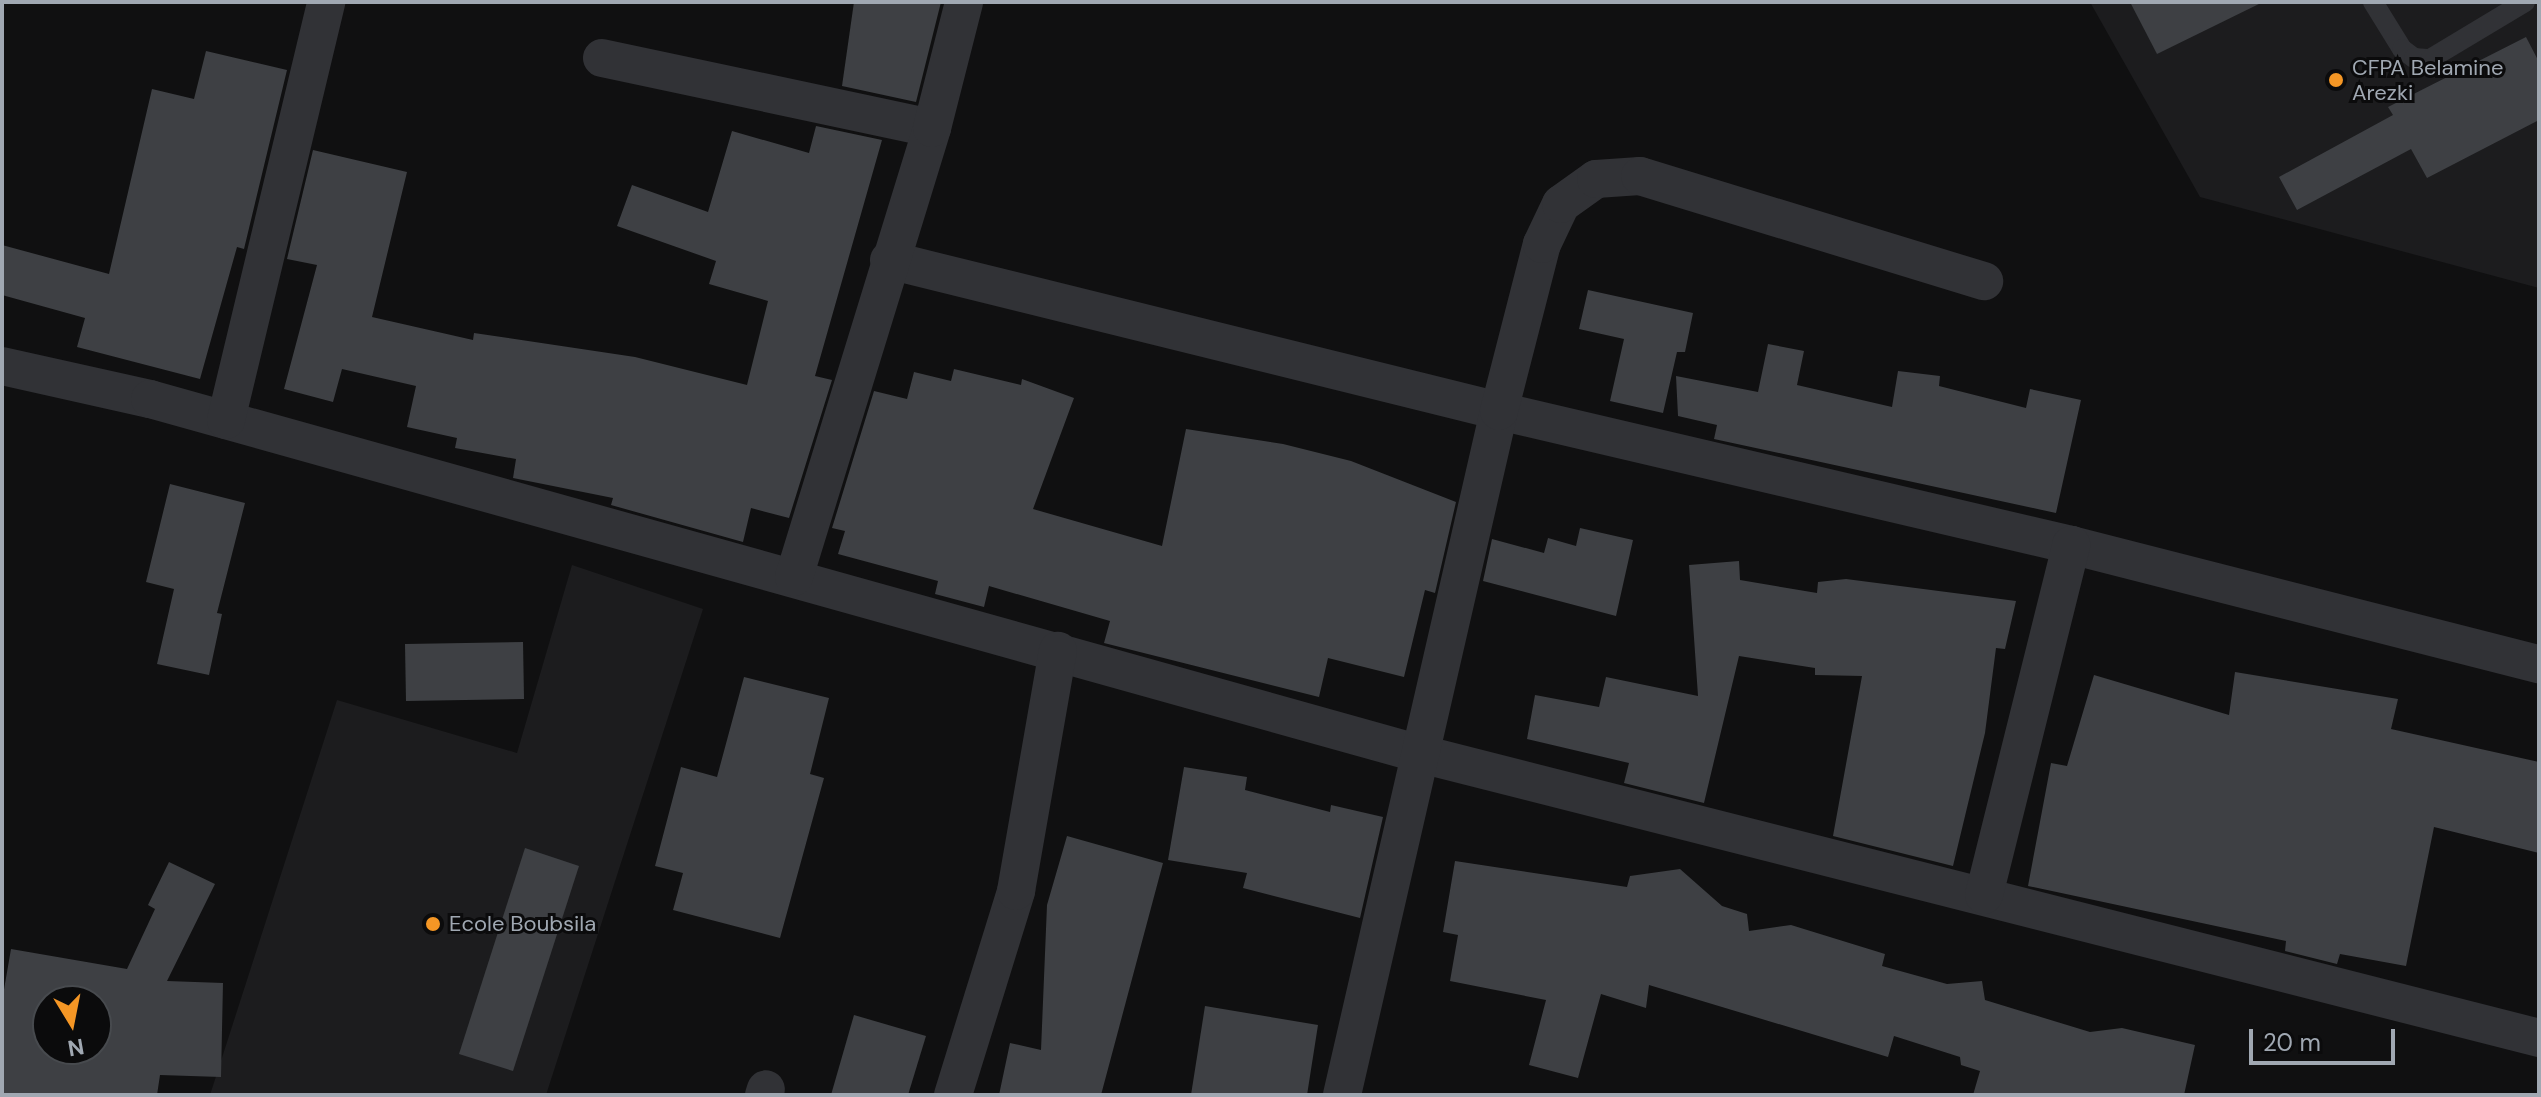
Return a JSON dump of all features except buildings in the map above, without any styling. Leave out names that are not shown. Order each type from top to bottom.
[{"type":"street","points":[[226,420],[326,2]]},
{"type":"street","points":[[794,577],[932,128],[964,2]]},
{"type":"street","points":[[602,58],[932,128]]},
{"type":"street","points":[[1342,1095],[1499,411],[1549,223],[1577,189],[1596,179],[1640,176],[1984,281]]},
{"type":"street","points":[[889,260],[1499,411],[2071,545],[2539,664]]},
{"type":"street","points":[[2,366],[226,420],[1421,754],[2539,1038]]},
{"type":"street","points":[[1984,895],[2071,545]]},
{"type":"street","points":[[953,1095],[1016,891],[1058,651]]},
{"type":"lane","points":[[2373,2],[2402,49],[2414,58],[2430,59],[2525,2]]},
{"type":"shaded area","name":"CFPA Belamine Arezki","points":[[2090,2],[2539,2],[2539,288],[2200,197]]},
{"type":"shaded area","name":"Ecole Boubsila","points":[[572,565],[703,609],[546,1095],[210,1095],[337,700],[517,753]]},
{"type":"place","name":"CFPA Belamine Arezki","points":[[2336,80]]},
{"type":"place","name":"Ecole Boubsila","points":[[433,924]]}]
